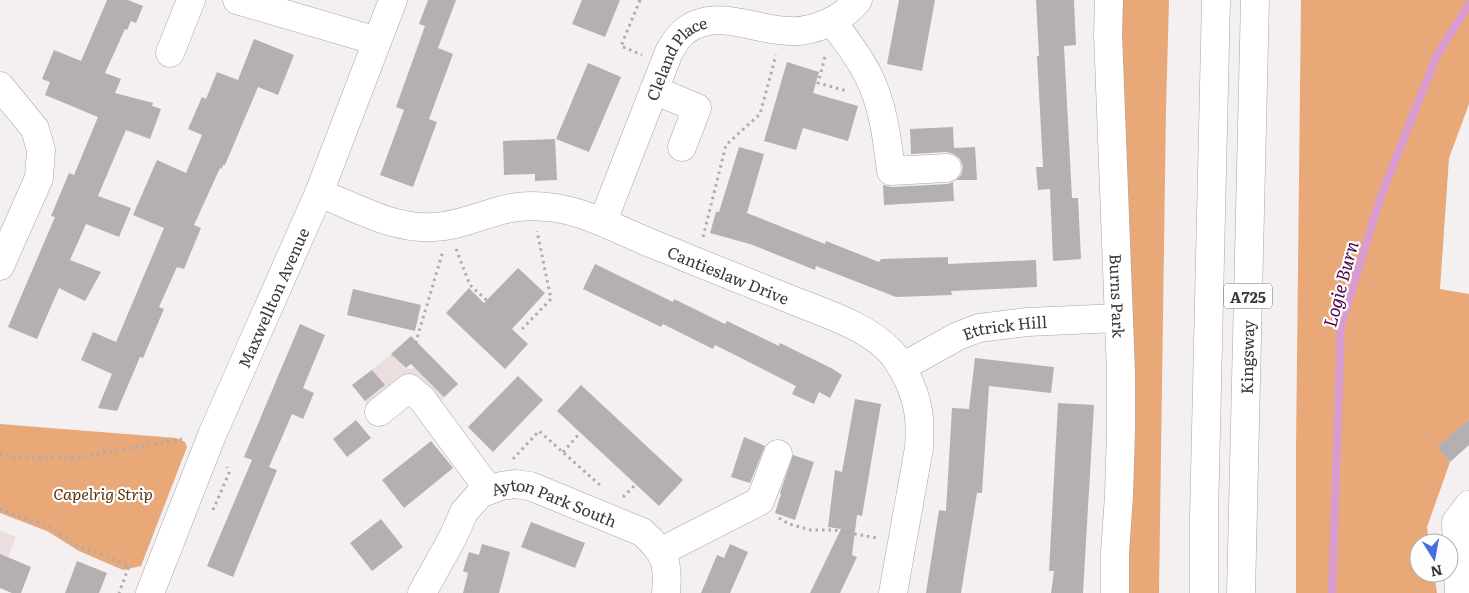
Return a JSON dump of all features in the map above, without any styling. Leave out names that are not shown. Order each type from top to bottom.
[{"type":"main road","points":[[170,54],[191,0]]},
{"type":"main road","points":[[237,0],[377,41]]},
{"type":"main road","name":"Maxwellton Avenue","points":[[150,593],[212,435],[319,193],[393,0]]},
{"type":"main road","name":"Cleland Place","points":[[602,221],[669,52],[685,31],[700,23],[713,20],[790,31],[804,30],[832,21],[845,13],[858,0]]},
{"type":"main road","name":"Burns Park","points":[[1109,0],[1108,34],[1119,318],[1121,431],[1115,593]]},
{"type":"main road","name":"A725","points":[[1204,593],[1204,516],[1216,0]]},
{"type":"main road","name":"Kingsway","points":[[1241,593],[1255,0]]},
{"type":"main road","points":[[832,21],[867,73],[876,92],[888,142],[891,171],[947,168]]},
{"type":"main road","points":[[0,86],[36,129],[41,150],[39,178],[0,266]]},
{"type":"main road","points":[[654,90],[697,108],[682,147]]},
{"type":"main road","name":"Cantieslaw Drive","points":[[319,193],[378,218],[414,227],[434,227],[445,234],[457,224],[511,208],[532,206],[572,211],[602,221],[643,240],[857,328],[884,345],[893,354],[902,368],[916,398],[921,429],[893,593]]},
{"type":"main road","name":"Ettrick Hill","points":[[902,368],[958,336],[979,328],[1026,322],[1119,318]]},
{"type":"main road","points":[[379,412],[410,388],[422,399],[495,488]]},
{"type":"main road","points":[[666,593],[666,562],[662,551],[760,501],[778,454]]},
{"type":"main road","name":"Ayton Park South","points":[[422,593],[453,537],[464,512],[480,494],[495,488],[514,484],[530,486],[642,532],[662,551]]},
{"type":"main road","points":[[1459,593],[1456,522],[1469,505]]},
{"type":"path","points":[[640,0],[621,46],[664,64]]},
{"type":"path","points":[[695,261],[726,145],[760,114],[783,30]]},
{"type":"path","points":[[522,328],[551,300],[532,206]]},
{"type":"path","points":[[445,234],[454,246],[470,285],[495,308]]},
{"type":"path","points":[[410,388],[409,367],[445,234]]},
{"type":"path","points":[[495,488],[502,470],[539,431],[605,489]]},
{"type":"path","points":[[563,452],[580,433]]},
{"type":"path","points":[[0,454],[15,458],[77,458],[153,443],[212,435]]},
{"type":"path","points":[[614,521],[621,503],[619,501],[636,484]]},
{"type":"path","points":[[760,501],[760,511],[772,514],[799,528],[834,530],[885,539]]},
{"type":"path","points":[[0,509],[48,527],[77,545],[129,566],[119,593]]},
{"type":"shaded area","points":[[392,354],[405,369],[415,368],[429,354],[458,384],[428,414],[415,398],[383,424],[352,385]]},
{"type":"shaded area","points":[[0,531],[16,537],[8,557],[31,567],[21,593],[12,593],[0,588]]},
{"type":"green space","points":[[1118,0],[1169,0],[1159,593],[1125,593]]},
{"type":"green space","points":[[1301,0],[1469,0],[1469,104],[1449,158],[1440,289],[1469,294],[1469,419],[1438,447],[1450,462],[1427,527],[1428,533],[1409,533],[1409,583],[1436,583],[1437,593],[1296,593]]},
{"type":"green space","name":"Capelrig Strip","points":[[0,424],[176,438],[185,442],[187,447],[141,566],[123,570],[79,551],[47,531],[0,513]]},
{"type":"building","points":[[107,0],[128,0],[143,6],[136,23],[131,21],[127,30],[125,29],[105,73],[121,79],[115,93],[153,103],[152,106],[161,109],[150,139],[126,130],[98,196],[131,208],[119,237],[86,224],[70,260],[101,272],[85,301],[59,288],[37,339],[8,327],[55,217],[51,216],[69,173],[74,175],[98,117],[45,95],[50,82],[42,79],[54,50],[81,61]]},
{"type":"building","points":[[428,0],[456,0],[438,48],[453,54],[429,119],[437,122],[413,187],[380,175],[404,110],[396,107],[425,26],[419,24]]},
{"type":"building","points":[[582,0],[620,0],[605,37],[572,24]]},
{"type":"building","points":[[899,0],[935,0],[922,71],[887,64]]},
{"type":"building","points":[[1036,0],[1074,0],[1076,45],[1064,46],[1072,198],[1078,198],[1081,259],[1053,261],[1050,189],[1038,190],[1036,167],[1043,167]]},
{"type":"building","points":[[254,39],[294,55],[278,95],[258,87],[225,165],[223,165],[222,169],[220,168],[194,225],[201,228],[184,269],[177,267],[159,307],[164,309],[143,358],[140,357],[117,411],[98,408],[112,374],[81,360],[93,332],[116,342],[164,228],[133,215],[157,160],[186,173],[202,135],[188,129],[202,97],[206,99],[217,72],[238,80]]},
{"type":"building","points":[[787,62],[819,72],[813,93],[858,106],[848,141],[803,128],[796,150],[764,141]]},
{"type":"building","points":[[588,63],[621,77],[589,152],[556,139]]},
{"type":"building","points":[[953,127],[954,148],[975,147],[977,180],[956,180],[961,175],[963,167],[960,159],[954,154],[946,152],[911,154],[910,129]]},
{"type":"building","points":[[555,139],[557,180],[535,181],[535,174],[504,175],[503,141]]},
{"type":"building","points":[[739,147],[764,154],[747,213],[825,244],[826,241],[879,262],[881,259],[948,257],[948,264],[1036,260],[1037,287],[951,291],[952,295],[896,297],[816,266],[815,270],[750,244],[710,233],[716,212],[719,212]]},
{"type":"building","points":[[953,182],[954,201],[884,205],[883,185],[892,187],[948,184]]},
{"type":"building","points":[[595,264],[673,302],[674,299],[725,324],[727,321],[779,346],[780,343],[842,375],[830,398],[819,392],[814,404],[792,394],[796,386],[715,345],[713,349],[663,324],[661,327],[583,289]]},
{"type":"building","points":[[518,268],[545,293],[512,329],[528,344],[505,369],[446,313],[469,288],[484,303]]},
{"type":"building","points":[[353,289],[421,305],[415,331],[347,315]]},
{"type":"building","points":[[300,324],[325,335],[303,388],[314,393],[303,419],[292,414],[269,467],[277,470],[233,577],[207,566],[252,460],[244,457]]},
{"type":"building","points":[[411,336],[458,384],[444,397],[411,364],[406,368],[391,354]]},
{"type":"building","points":[[975,358],[1054,367],[1051,393],[989,386],[982,493],[977,493],[961,593],[926,593],[939,510],[946,511],[952,408],[969,409]]},
{"type":"building","points":[[372,370],[385,385],[365,401],[352,385]]},
{"type":"building","points":[[518,376],[543,400],[493,452],[468,427]]},
{"type":"building","points":[[581,385],[683,480],[659,506],[557,411]]},
{"type":"building","points":[[855,399],[881,404],[862,516],[857,515],[852,555],[857,557],[840,593],[810,593],[841,529],[828,527],[835,470],[842,472]]},
{"type":"building","points":[[1058,403],[1094,405],[1083,593],[1051,593],[1054,571],[1049,571]]},
{"type":"building","points":[[1469,419],[1469,445],[1450,462],[1437,447]]},
{"type":"building","points":[[356,420],[371,438],[347,457],[333,439]]},
{"type":"building","points":[[744,437],[765,446],[750,483],[731,477]]},
{"type":"building","points":[[431,441],[453,468],[404,508],[382,480]]},
{"type":"building","points":[[793,455],[814,462],[795,520],[775,513]]},
{"type":"building","points":[[381,519],[403,547],[372,571],[350,543]]},
{"type":"building","points":[[531,522],[585,543],[575,568],[521,547]]},
{"type":"building","points":[[482,544],[510,552],[499,593],[463,593],[468,573],[463,571],[469,552],[479,555]]},
{"type":"building","points":[[730,544],[748,552],[730,593],[701,593],[717,555],[724,558]]},
{"type":"building","points":[[0,554],[31,567],[21,593],[12,593],[0,588]]},
{"type":"building","points":[[77,561],[107,573],[99,593],[65,593]]},
{"type":"waterway","name":"Logie Burn","points":[[1332,593],[1341,325],[1381,196],[1436,57],[1469,4]]}]
